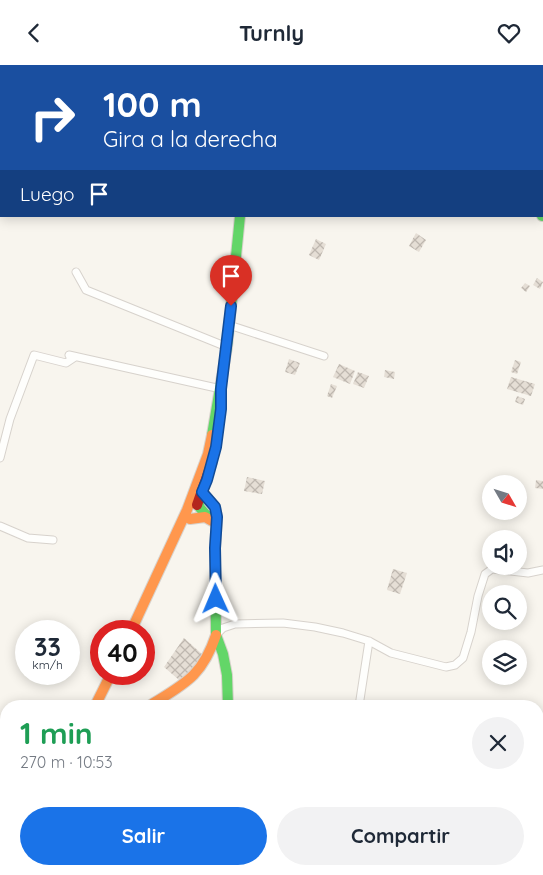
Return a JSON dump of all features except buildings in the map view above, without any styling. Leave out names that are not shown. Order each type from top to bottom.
[{"type":"main road","points":[[136,620],[187,509],[204,466],[221,389],[240,217]]},
{"type":"main road","points":[[143,620],[190,519],[202,500],[216,447],[221,409],[221,389]]},
{"type":"main road","points":[[204,466],[205,476],[197,495],[215,507],[217,517],[213,522],[216,635],[223,654],[227,675],[228,700]]},
{"type":"main road","points":[[160,569],[164,565],[192,506],[202,500]]},
{"type":"main road","points":[[190,519],[205,517],[213,522]]},
{"type":"main road","points":[[158,700],[186,682],[200,669],[209,655],[216,635]]},
{"type":"main road","points":[[99,700],[106,685]]},
{"type":"main road","points":[[106,700],[113,685]]},
{"type":"street","points":[[76,272],[86,290],[227,347]]},
{"type":"street","points":[[229,325],[324,357]]},
{"type":"street","points":[[0,458],[10,419],[34,355],[66,363],[72,356],[221,389]]},
{"type":"street","points":[[0,526],[28,538],[54,540]]},
{"type":"street","points":[[216,635],[223,629],[235,624],[283,623],[343,633],[369,641],[380,648],[400,655],[446,667],[456,665],[463,658],[485,573],[492,569],[528,573],[543,569]]},
{"type":"street","points":[[360,700],[369,641]]},
{"type":"traffic: fast","points":[[212,435],[227,347],[240,217]]},
{"type":"traffic: fast","points":[[202,492],[215,507],[217,517],[215,548],[216,635],[223,654],[227,675],[228,700]]},
{"type":"traffic: fast","points":[[197,497],[200,508],[210,519]]},
{"type":"traffic: slow","points":[[136,620],[187,510],[208,454],[212,435]]},
{"type":"traffic: slow","points":[[190,519],[205,517],[212,521]]},
{"type":"traffic: slow","points":[[158,700],[182,685],[198,670],[205,661],[216,635]]},
{"type":"traffic: slow","points":[[98,700],[106,685]]},
{"type":"traffic: jam","points":[[197,505],[212,462]]},
{"type":"route","points":[[216,599],[215,548],[217,517],[215,507],[202,492],[216,447],[231,306]]}]
